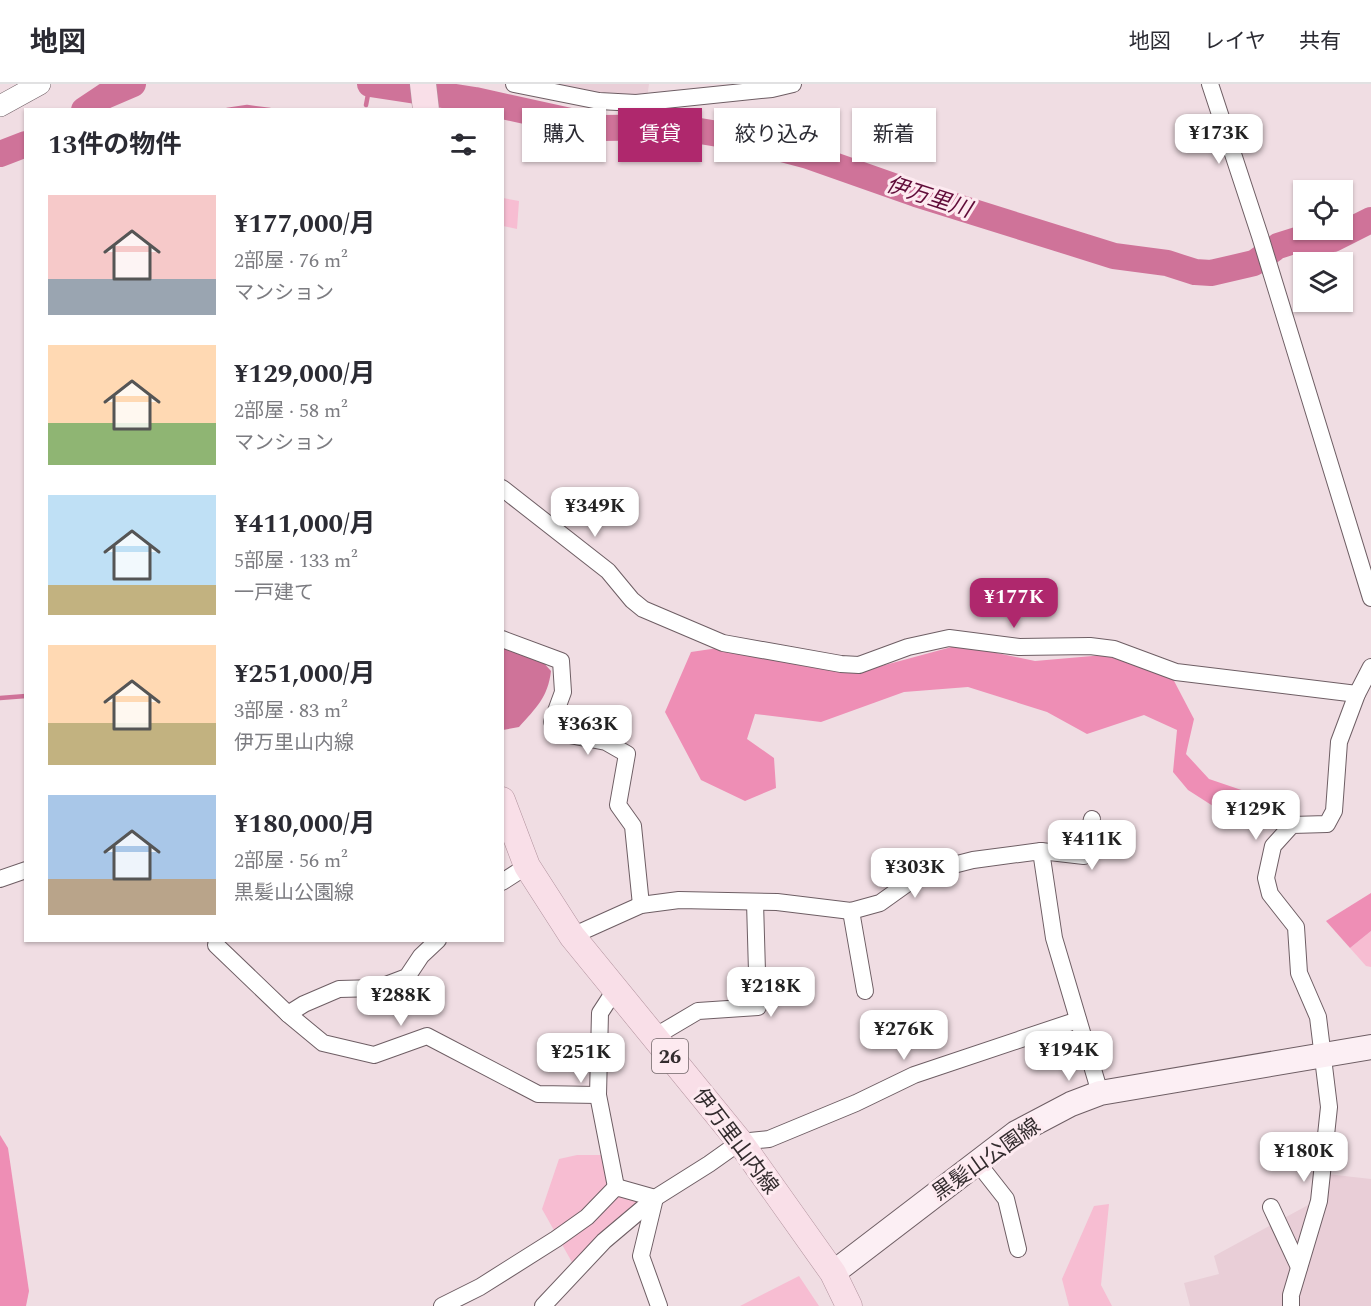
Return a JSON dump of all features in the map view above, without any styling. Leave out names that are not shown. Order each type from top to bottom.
[{"type":"main road","points":[[423,84],[426,108]]},
{"type":"main road","name":"伊万里山内線","points":[[504,806],[526,866],[572,936],[740,1142],[833,1273],[849,1306]]},
{"type":"main road","name":"黒髪山公園線","points":[[833,1273],[1017,1133],[1071,1104],[1100,1093],[1371,1047]]},
{"type":"street","points":[[0,106],[40,84]]},
{"type":"street","points":[[514,84],[599,101],[636,103],[772,89],[793,84]]},
{"type":"street","points":[[1210,84],[1260,236],[1371,598]]},
{"type":"street","points":[[504,490],[608,571],[632,600],[643,609],[723,643],[859,665],[908,647],[949,638],[1019,647],[1090,646],[1114,649],[1176,672],[1357,694]]},
{"type":"street","points":[[504,640],[561,661],[563,692],[552,722],[559,733],[606,742],[627,754],[618,805],[633,826],[641,905]]},
{"type":"street","points":[[1291,1306],[1291,1295],[1319,1201],[1329,1107],[1318,1017],[1299,973],[1296,927],[1270,894],[1266,878],[1272,846],[1292,825],[1327,824],[1334,811],[1339,742],[1357,694],[1371,667]]},
{"type":"street","points":[[572,936],[641,905],[680,900],[777,902],[851,911],[880,903],[922,873],[973,860],[1041,851],[1084,856],[1092,819]]},
{"type":"street","points":[[1041,851],[1054,938],[1100,1093]]},
{"type":"street","points":[[504,881],[526,866]]},
{"type":"street","points":[[0,879],[24,871]]},
{"type":"street","points":[[654,1037],[698,1011],[758,1007],[754,902]]},
{"type":"street","points":[[851,911],[865,991]]},
{"type":"street","points":[[288,1014],[304,1004],[339,989],[378,988],[407,977],[421,956],[436,942]]},
{"type":"street","points":[[216,945],[288,1014],[323,1043],[374,1055],[427,1036],[538,1094],[598,1095]]},
{"type":"street","points":[[615,990],[600,1013],[598,1095],[616,1187]]},
{"type":"street","points":[[543,1306],[604,1241],[655,1198],[740,1142],[769,1139],[856,1103],[914,1075],[1078,1020]]},
{"type":"street","points":[[977,1162],[1006,1199],[1018,1250]]},
{"type":"street","points":[[616,1187],[655,1198]]},
{"type":"street","points":[[442,1306],[480,1287],[556,1239],[586,1217],[616,1187]]},
{"type":"street","points":[[655,1198],[641,1256],[659,1306]]},
{"type":"street","points":[[1271,1207],[1299,1268]]},
{"type":"shaded area","points":[[536,84],[649,84],[647,99],[600,96]]},
{"type":"shaded area","points":[[504,198],[519,201],[517,229],[504,226]]},
{"type":"shaded area","points":[[504,645],[542,661],[551,671],[544,695],[519,727],[504,730]]},
{"type":"shaded area","points":[[959,645],[1035,661],[1104,655],[1172,677],[1194,719],[1186,754],[1209,779],[1265,798],[1267,810],[1241,824],[1188,790],[1173,772],[1177,730],[1144,715],[1087,734],[1047,712],[968,687],[904,692],[821,722],[755,714],[747,739],[774,758],[776,788],[745,801],[701,780],[665,712],[691,652],[718,648],[859,672]]},
{"type":"shaded area","points":[[1371,893],[1371,931],[1350,948],[1326,921]]},
{"type":"shaded area","points":[[1371,931],[1371,967],[1366,966],[1350,948]]},
{"type":"shaded area","points":[[0,1135],[8,1148],[29,1291],[26,1306],[0,1306]]},
{"type":"shaded area","points":[[577,1155],[606,1155],[610,1184],[639,1202],[573,1264],[542,1209],[559,1159]]},
{"type":"shaded area","points":[[1318,1173],[1371,1179],[1371,1306],[1190,1306],[1184,1283],[1219,1274],[1214,1256],[1310,1204]]},
{"type":"shaded area","points":[[1109,1204],[1101,1285],[1112,1306],[1069,1306],[1062,1279],[1094,1206]]},
{"type":"shaded area","points":[[799,1276],[819,1306],[740,1306]]},
{"type":"waterway","name":"伊万里川","points":[[87,108],[105,96],[133,84]]},
{"type":"waterway","points":[[366,105],[370,84]]},
{"type":"waterway","name":"伊万里川","points":[[370,84],[475,100],[602,128],[676,127],[736,137],[808,156],[916,194],[1114,256],[1167,263],[1195,272],[1211,273],[1254,263],[1278,246],[1297,240],[1333,239],[1371,220]]},
{"type":"waterway","points":[[240,108],[255,108]]},
{"type":"waterway","name":"伊万里川","points":[[0,154],[24,145]]},
{"type":"waterway","points":[[0,698],[24,696]]}]
